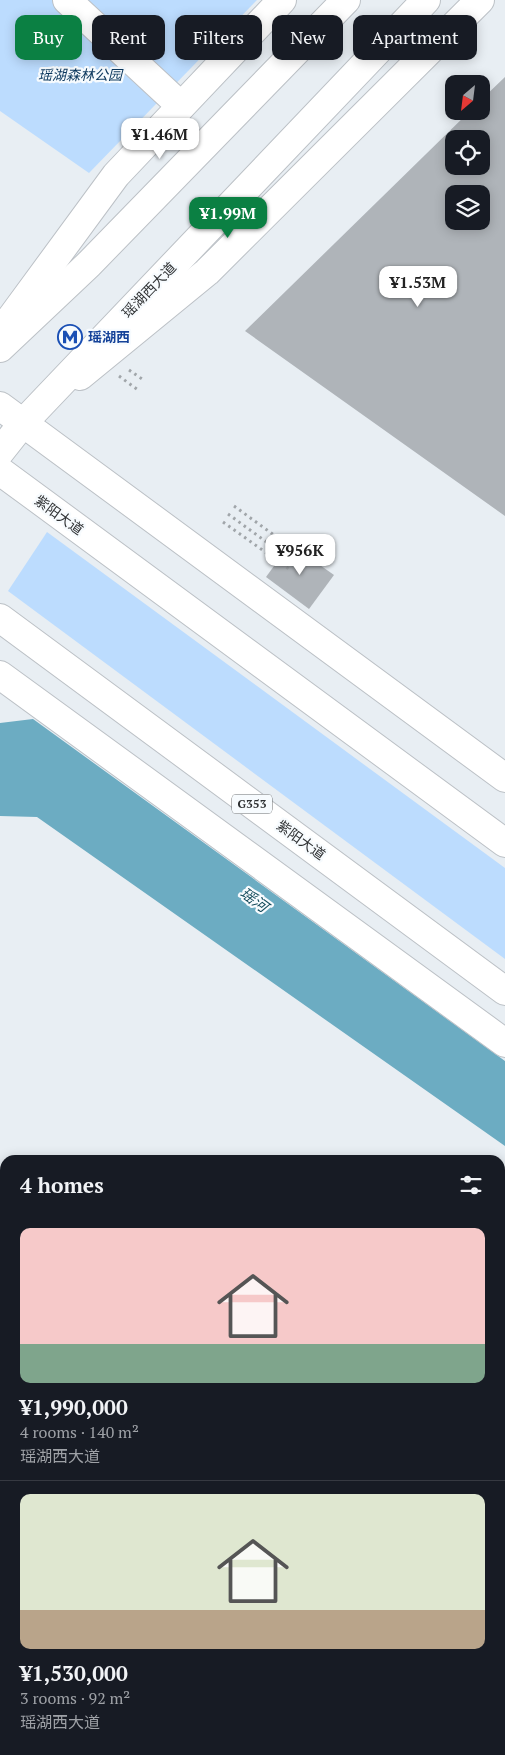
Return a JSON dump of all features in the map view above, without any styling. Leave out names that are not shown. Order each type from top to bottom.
[{"type":"main road","points":[[67,0],[181,106]]},
{"type":"main road","points":[[0,333],[116,175],[282,0]]},
{"type":"main road","points":[[0,348],[89,264],[346,0]]},
{"type":"main road","name":"瑶湖西大道","points":[[0,452],[23,423],[426,0]]},
{"type":"main road","points":[[23,423],[207,272],[480,0]]},
{"type":"main road","points":[[0,406],[505,778]]},
{"type":"main road","name":"紫阳大道","points":[[0,471],[505,843]]},
{"type":"main road","name":"紫阳大道","points":[[0,618],[505,991]]},
{"type":"main road","points":[[0,675],[41,703],[505,1043]]},
{"type":"path","points":[[234,506],[300,554]]},
{"type":"path","points":[[228,514],[294,562]]},
{"type":"path","points":[[223,522],[289,570]]},
{"type":"green space","name":"瑶湖森林公园","points":[[0,0],[257,0],[242,15],[175,15],[175,60],[199,60],[89,173],[0,111]]},
{"type":"green space","points":[[47,532],[505,868],[505,959],[8,591]]},
{"type":"water","name":"瑶河","points":[[33,719],[505,1061],[505,1146],[37,817],[0,816],[0,723]]},
{"type":"building","points":[[505,77],[505,516],[245,331],[445,135],[445,175],[490,175],[490,130],[451,130],[461,120],[490,120],[490,91]]},
{"type":"building","points":[[290,544],[334,575],[309,609],[266,577]]},
{"type":"place","name":"瑶湖西","points":[[70,337]]}]
